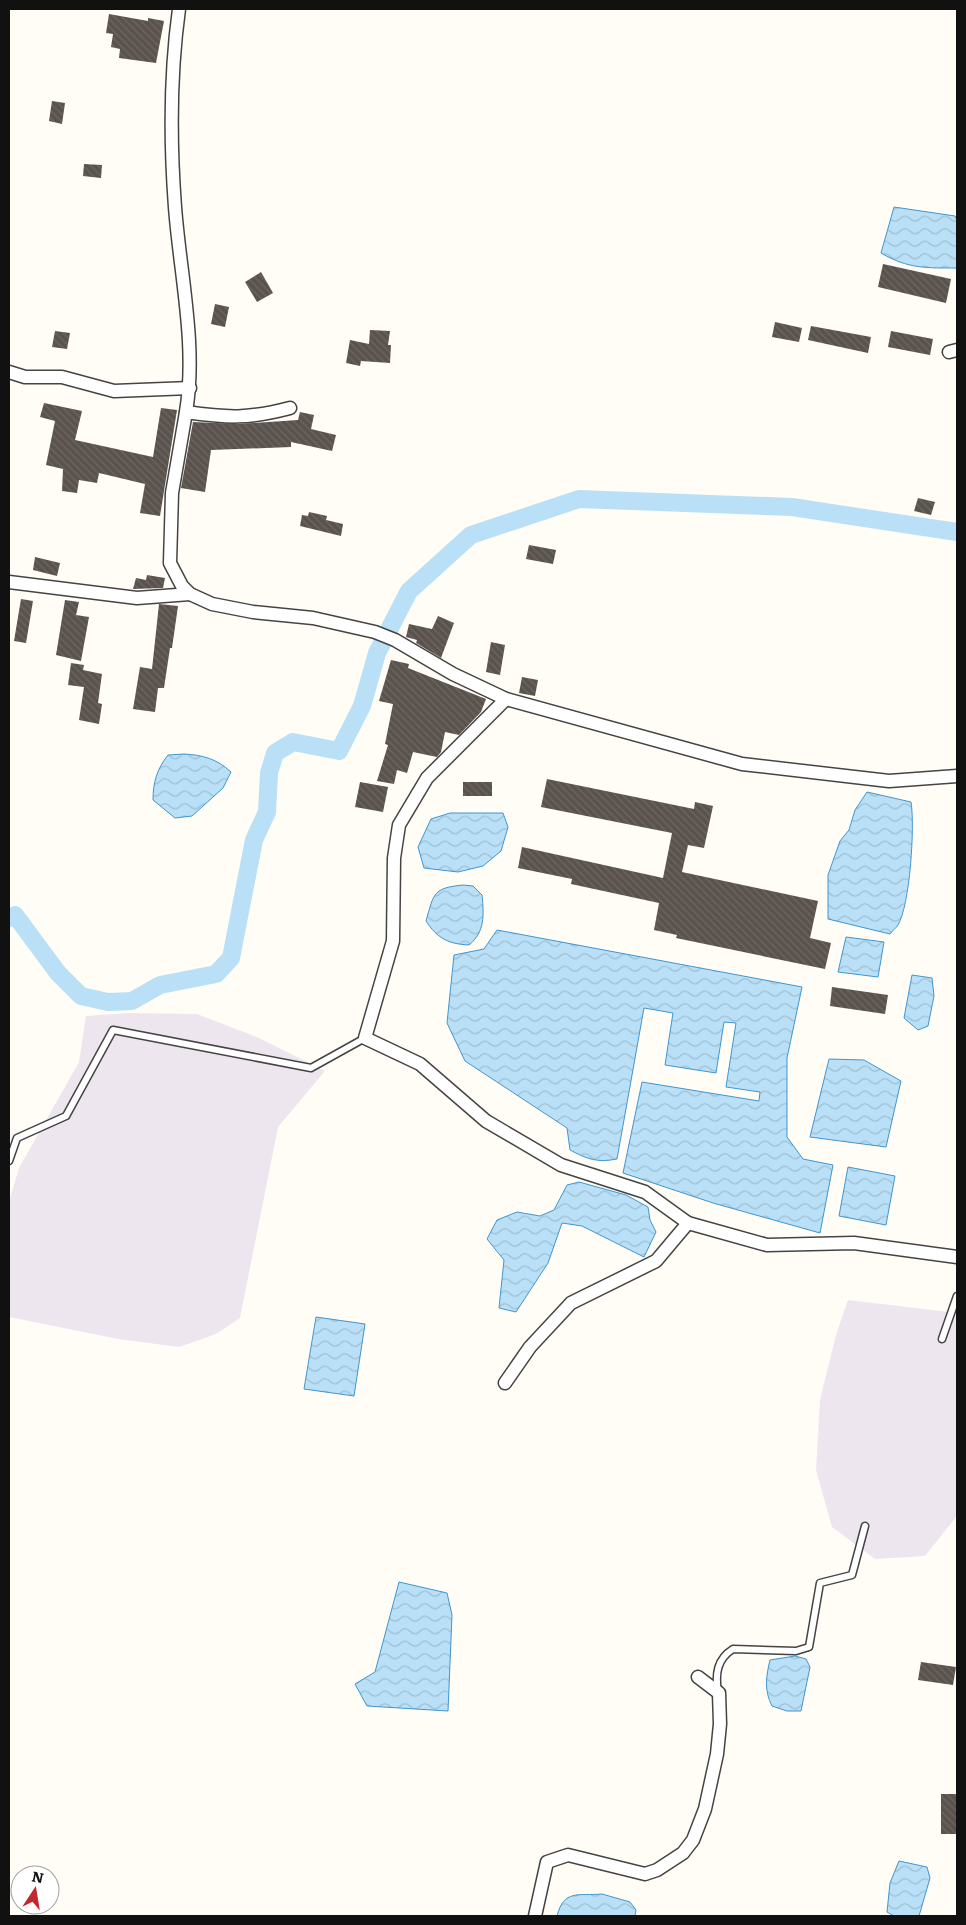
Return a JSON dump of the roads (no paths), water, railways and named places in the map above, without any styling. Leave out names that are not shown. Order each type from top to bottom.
[{"type":"street","points":[[179,9],[175,35],[172,131],[175,206],[188,343],[190,388],[172,494],[170,563],[182,586],[190,594],[212,604],[253,612],[313,618],[375,632],[395,640],[453,674],[506,699],[742,764],[889,781],[957,776]]},
{"type":"street","points":[[9,372],[25,377],[62,377],[114,391],[190,388]]},
{"type":"street","points":[[186,412],[230,418],[265,414],[290,408]]},
{"type":"street","points":[[9,582],[137,598],[190,594]]},
{"type":"street","points":[[506,699],[427,778],[399,825],[394,858],[393,941],[365,1038],[420,1064],[486,1121],[562,1165],[645,1192],[688,1223],[767,1245],[854,1243],[957,1257]]},
{"type":"street","points":[[505,1383],[530,1347],[572,1303],[656,1261],[688,1223]]},
{"type":"street","points":[[535,1916],[547,1862],[568,1855],[645,1874],[657,1870],[683,1853],[693,1840],[705,1809],[717,1754],[720,1724],[719,1693],[698,1677]]},
{"type":"lane","points":[[9,1161],[17,1138],[66,1116],[113,1030],[311,1068],[365,1038]]},
{"type":"lane","points":[[942,1339],[957,1296]]},
{"type":"lane","points":[[719,1693],[716,1676],[725,1654],[733,1650],[796,1651],[809,1647],[820,1583],[852,1575],[865,1526]]},
{"type":"water","points":[[894,207],[955,216],[957,220],[957,268],[909,265],[881,253]]},
{"type":"water","points":[[168,755],[197,755],[209,759],[231,772],[223,788],[192,816],[175,818],[153,800],[154,787],[158,771]]},
{"type":"water","points":[[867,792],[911,802],[912,846],[906,901],[898,925],[890,934],[828,919],[828,875],[840,841],[849,830],[855,810]]},
{"type":"water","points":[[450,813],[503,813],[508,827],[501,851],[483,866],[458,872],[424,868],[418,847],[431,819]]},
{"type":"water","points":[[463,885],[473,886],[482,895],[483,916],[481,929],[469,945],[444,939],[434,932],[426,921],[433,898],[440,890]]},
{"type":"water","points":[[497,930],[802,987],[787,1058],[787,1137],[803,1159],[833,1165],[820,1233],[713,1203],[623,1173],[642,1082],[759,1101],[760,1092],[726,1087],[736,1023],[724,1022],[716,1073],[665,1065],[673,1013],[644,1008],[617,1159],[604,1161],[582,1156],[570,1150],[567,1128],[465,1061],[447,1023],[454,955],[484,949]]},
{"type":"water","points":[[846,937],[884,942],[878,977],[838,972]]},
{"type":"water","points":[[912,975],[932,978],[934,996],[928,1026],[918,1030],[904,1018]]},
{"type":"water","points":[[829,1059],[864,1060],[901,1081],[886,1147],[810,1137]]},
{"type":"water","points":[[848,1167],[895,1176],[886,1225],[839,1216]]},
{"type":"water","points":[[579,1182],[626,1195],[648,1207],[650,1220],[656,1232],[644,1257],[582,1226],[562,1223],[548,1263],[516,1312],[499,1308],[504,1260],[487,1239],[497,1220],[517,1212],[540,1216],[554,1210],[567,1185]]},
{"type":"water","points":[[316,1317],[365,1324],[354,1396],[304,1389]]},
{"type":"water","points":[[399,1582],[447,1593],[452,1615],[448,1711],[367,1706],[355,1684],[375,1672]]},
{"type":"water","points":[[795,1656],[806,1659],[810,1667],[801,1711],[787,1711],[772,1706],[766,1683],[770,1660]]},
{"type":"water","points":[[899,1861],[927,1867],[930,1878],[919,1916],[894,1916],[887,1912],[890,1883]]},
{"type":"water","points":[[602,1894],[630,1902],[636,1910],[635,1916],[557,1916],[560,1907],[568,1898],[579,1895]]},
{"type":"waterway","points":[[9,918],[15,915],[58,973],[81,996],[108,1002],[132,1001],[160,985],[216,974],[231,958],[254,840],[267,812],[269,773],[275,753],[293,742],[339,751],[362,706],[377,653],[409,591],[471,535],[579,499],[792,507],[957,532]]}]
